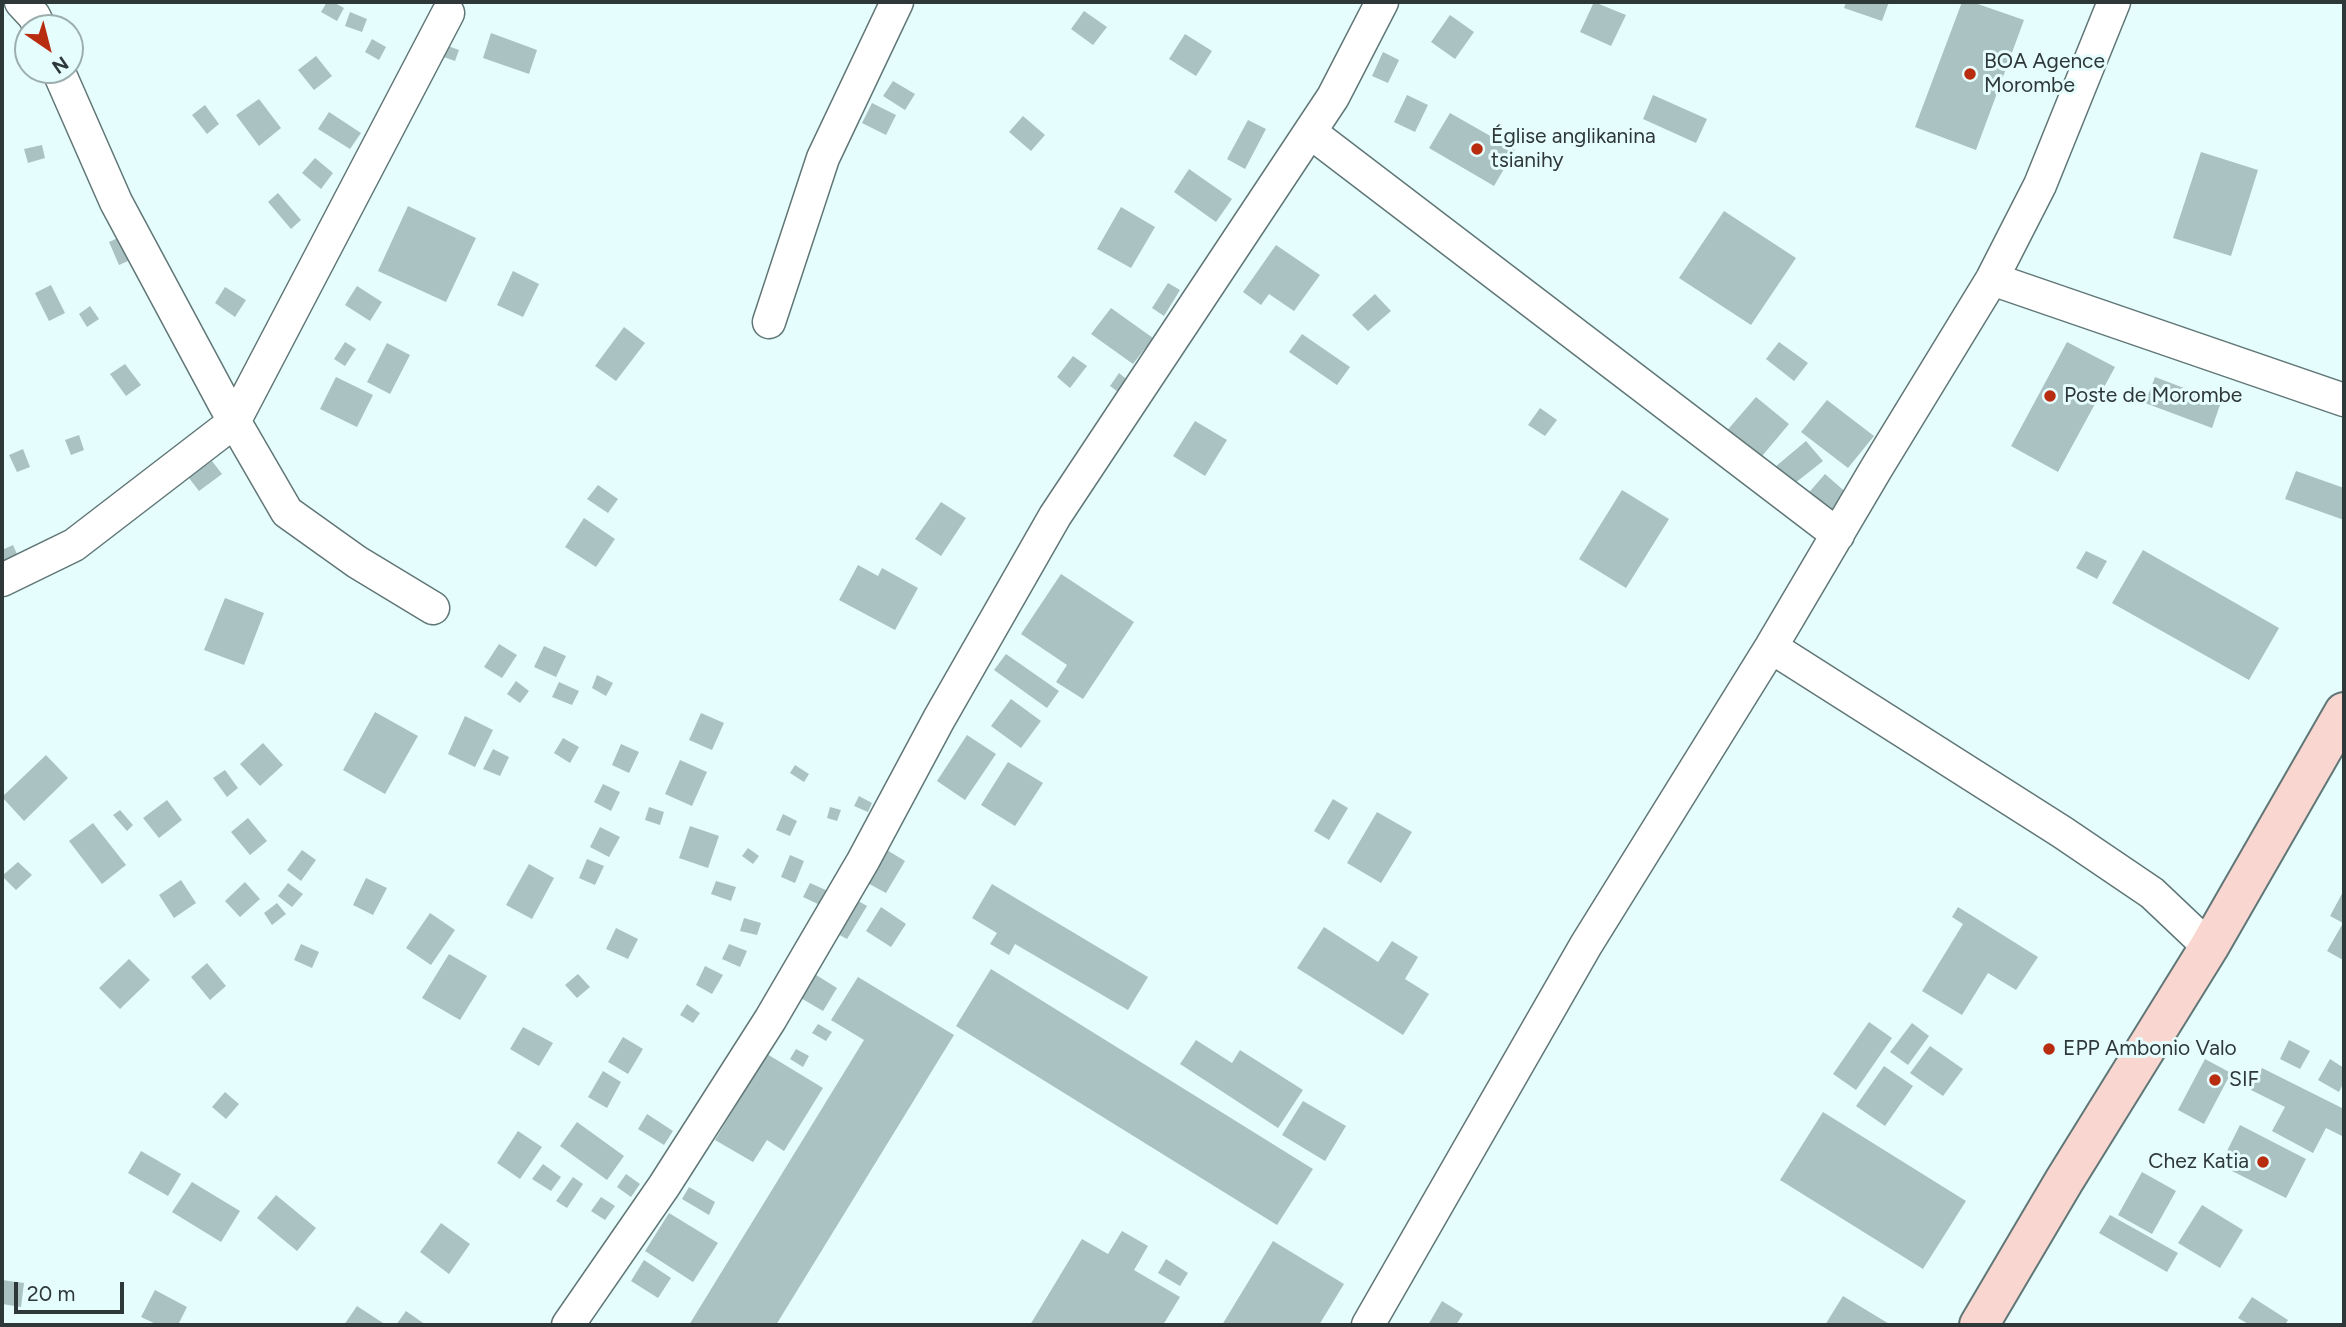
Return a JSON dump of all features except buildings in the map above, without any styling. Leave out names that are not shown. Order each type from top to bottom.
[{"type":"street","points":[[769,322],[823,158],[897,2]]},
{"type":"street","points":[[568,1325],[664,1186],[770,1020],[863,861],[932,731],[1055,516],[1333,97],[1382,2]]},
{"type":"street","points":[[1368,1325],[1586,945],[1772,647],[1992,279],[2040,185],[2114,2]]},
{"type":"street","points":[[2,580],[74,545],[234,422],[448,13]]},
{"type":"street","points":[[64,84],[116,202],[234,422],[287,512],[357,562],[433,608]]},
{"type":"street","points":[[1310,131],[1838,536]]},
{"type":"street","points":[[1992,279],[2344,400]]},
{"type":"street","points":[[1772,647],[2062,832],[2151,893],[2209,947]]},
{"type":"street","points":[[1979,1325],[2064,1181],[2209,947],[2344,712]]},
{"type":"place","name":"BOA Agence Morombe","points":[[1970,74]]},
{"type":"place","name":"Église anglikanina tsianihy","points":[[1477,149]]},
{"type":"place","name":"Poste de Morombe","points":[[2050,396]]},
{"type":"place","name":"EPP Ambonio Valo","points":[[2049,1049]]},
{"type":"place","name":"SIF","points":[[2215,1080]]},
{"type":"place","name":"Chez Katia","points":[[2263,1162]]}]
